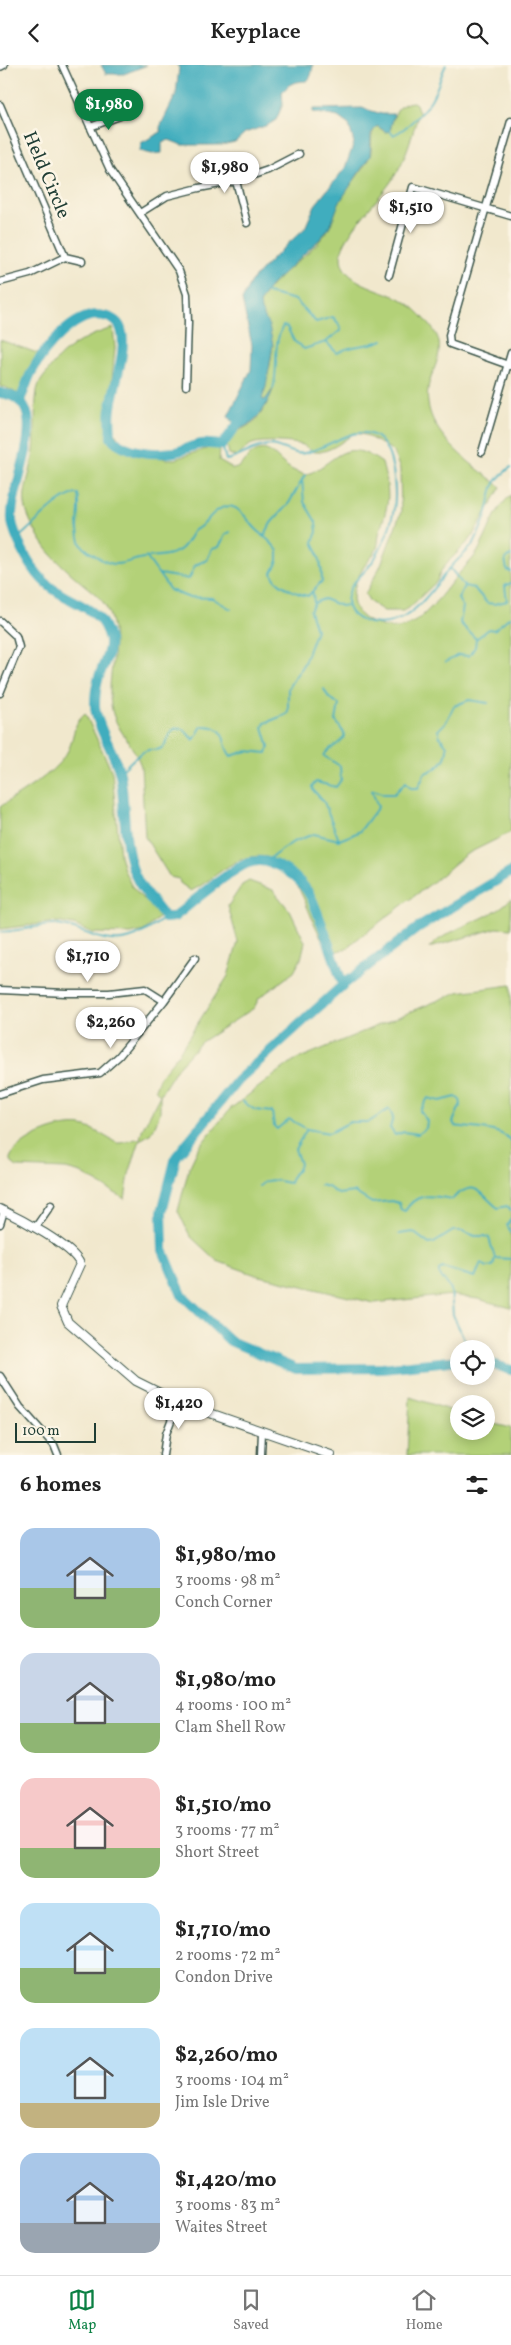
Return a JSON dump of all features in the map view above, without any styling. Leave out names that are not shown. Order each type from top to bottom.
[{"type":"street","points":[[0,67],[4,65]]},
{"type":"street","points":[[62,65],[110,171],[179,271],[186,293],[188,323],[186,386]]},
{"type":"street","name":"Held Circle","points":[[0,105],[65,257]]},
{"type":"street","points":[[90,127],[120,116]]},
{"type":"street","points":[[509,365],[450,344],[449,335],[511,121]]},
{"type":"street","points":[[140,213],[167,197],[199,188],[236,181],[268,170],[299,155]]},
{"type":"street","points":[[236,181],[247,223]]},
{"type":"street","points":[[388,275],[413,187],[511,216]]},
{"type":"street","points":[[0,282],[30,274],[65,257],[82,261]]},
{"type":"street","points":[[482,452],[511,353]]},
{"type":"street","points":[[0,621],[18,639],[19,647],[0,693]]},
{"type":"street","points":[[0,1095],[44,1080],[100,1073],[118,1056],[164,1001],[194,958]]},
{"type":"street","points":[[0,989],[66,993],[110,993],[145,989],[164,1001]]},
{"type":"street","points":[[35,1228],[52,1205]]},
{"type":"street","points":[[0,1224],[2,1210],[35,1228],[77,1255],[80,1264],[61,1306],[68,1322],[136,1381],[178,1402],[331,1455]]},
{"type":"street","points":[[0,1376],[20,1407],[54,1445],[58,1455]]},
{"type":"street","points":[[163,1455],[166,1434],[178,1402]]},
{"type":"street","points":[[261,1455],[262,1432]]},
{"type":"green space","points":[[413,102],[416,104],[419,113],[402,162],[388,185],[348,237],[341,255],[342,265],[354,279],[406,302],[433,329],[438,339],[439,350],[428,395],[430,411],[437,427],[447,441],[474,466],[501,487],[470,540],[441,571],[437,581],[409,608],[403,611],[384,611],[370,602],[365,594],[380,567],[401,512],[400,469],[393,452],[365,435],[354,433],[321,452],[312,451],[298,444],[263,442],[250,445],[237,457],[229,454],[227,445],[233,435],[255,421],[263,410],[272,391],[265,400],[262,399],[271,360],[272,344],[270,332],[261,309],[261,301],[277,280],[317,244],[325,234],[340,201],[371,154],[372,134],[377,126],[385,132],[390,131],[394,116],[399,108]]},
{"type":"green space","points":[[113,328],[115,348],[108,420],[125,446],[166,459],[175,459],[215,446],[220,449],[219,461],[233,469],[240,467],[254,452],[264,450],[272,453],[290,468],[306,475],[342,453],[350,451],[358,451],[369,455],[382,463],[388,490],[386,511],[379,532],[377,548],[362,570],[353,592],[353,601],[356,609],[361,616],[369,621],[391,628],[401,628],[420,618],[475,556],[495,515],[511,495],[511,832],[465,855],[348,948],[334,952],[324,942],[291,875],[279,862],[263,856],[243,859],[191,891],[180,883],[179,879],[170,877],[145,837],[141,766],[116,722],[111,705],[110,682],[114,636],[108,611],[97,596],[48,550],[31,523],[25,503],[26,485],[34,451],[36,398],[39,384],[59,357],[84,339]]},
{"type":"green space","points":[[0,340],[40,354],[26,378],[22,396],[5,387],[0,387]]},
{"type":"green space","points":[[85,713],[112,772],[120,855],[124,870],[131,885],[140,896],[164,913],[144,931],[131,934],[93,933],[74,925],[56,922],[0,929],[0,807],[44,777],[60,762],[69,749],[77,722]]},
{"type":"green space","points":[[249,881],[273,890],[290,911],[305,942],[301,959],[294,972],[259,998],[254,1008],[201,1042],[177,1068],[160,1095],[155,1089],[159,1078],[178,1054],[228,976],[238,942],[228,906],[242,885]]},
{"type":"green space","points":[[511,899],[511,929],[497,928],[429,948],[448,934],[492,913]]},
{"type":"green space","points":[[511,985],[511,1308],[478,1299],[452,1295],[374,1303],[256,1275],[217,1261],[190,1236],[178,1211],[189,1168],[198,1149],[230,1109],[293,1061],[458,992]]},
{"type":"green space","points":[[160,1095],[160,1113],[150,1134],[140,1140],[129,1174],[125,1199],[81,1173],[66,1169],[17,1167],[10,1158],[22,1144],[32,1138],[66,1126],[86,1127],[117,1143],[140,1139],[142,1130]]},
{"type":"green space","points":[[410,1397],[450,1410],[450,1440],[495,1440],[495,1424],[511,1428],[511,1455],[407,1455]]},
{"type":"water","points":[[101,65],[147,65],[124,74],[106,74]]},
{"type":"water","points":[[177,65],[313,65],[308,80],[291,84],[282,92],[283,104],[276,120],[268,125],[245,133],[235,142],[222,145],[182,145],[169,140],[162,143],[162,153],[152,154],[140,151],[141,143],[161,132],[160,127],[176,94],[179,68]]},
{"type":"water","points":[[362,108],[382,114],[394,114],[390,131],[386,132],[377,126],[371,134],[370,156],[339,203],[332,222],[322,237],[270,286],[260,302],[261,310],[269,326],[273,345],[266,387],[262,399],[265,400],[273,389],[268,402],[257,418],[240,429],[228,416],[251,370],[252,345],[242,300],[251,281],[305,228],[315,205],[345,168],[354,143],[349,125],[338,117],[313,112],[313,109]]},
{"type":"waterway","points":[[390,131],[393,135],[410,124],[422,112],[431,100],[446,65]]},
{"type":"waterway","points":[[267,293],[295,300],[316,322],[333,317],[341,330],[326,342],[304,349],[294,341],[287,327],[283,326],[278,341],[273,389]]},
{"type":"waterway","points":[[19,401],[36,364],[52,343],[72,325],[93,315],[104,316],[117,322],[123,337],[123,347],[110,415],[111,438],[117,443],[132,450],[149,453],[175,452],[202,444],[222,445],[244,416]]},
{"type":"waterway","points":[[326,342],[337,353],[349,348],[383,340]]},
{"type":"waterway","points":[[0,393],[18,399],[27,412],[29,430],[26,450],[12,511],[13,526],[19,542],[41,579],[65,597],[92,612],[105,628],[109,640],[107,655],[97,683],[95,706],[96,714],[120,774],[129,857],[138,881],[165,918],[174,917],[240,867],[257,861],[276,865],[294,876],[312,899],[343,985]]},
{"type":"waterway","points":[[222,445],[226,460],[258,447],[269,445],[300,454],[347,436],[361,433],[371,434],[380,439],[386,447],[393,469],[395,492],[393,514],[381,547],[369,566],[351,588],[347,600],[350,610],[357,618],[368,623],[382,624],[396,621],[410,613],[427,597],[474,543],[485,518],[492,488],[503,473],[511,467]]},
{"type":"waterway","points":[[265,535],[271,523],[289,503],[305,475]]},
{"type":"waterway","points":[[18,538],[63,499],[78,494],[78,531],[81,544],[108,563],[120,564],[169,554],[181,549],[194,530],[218,510],[230,506],[240,511],[278,551],[278,561],[272,573],[277,581],[292,591],[308,596],[322,581],[322,576],[319,556],[313,542],[317,532],[316,522],[304,502],[302,479]]},
{"type":"waterway","points":[[159,574],[189,579],[195,565],[207,560],[212,549],[219,547],[225,535],[230,532]]},
{"type":"waterway","points":[[511,556],[505,559],[507,570],[511,572]]},
{"type":"waterway","points":[[147,558],[170,590],[187,597],[212,598],[231,609]]},
{"type":"waterway","points":[[450,568],[464,586],[474,588],[487,603],[494,604],[507,601],[505,586],[511,583]]},
{"type":"waterway","points":[[464,586],[458,599],[463,607],[460,623],[476,639]]},
{"type":"waterway","points":[[119,773],[140,754],[148,750],[161,749],[171,732],[176,728],[183,729],[194,740],[202,726],[217,729],[221,732],[227,751],[231,756],[247,751],[267,753],[269,747],[263,727],[265,723],[288,712],[288,688],[304,663],[316,630],[310,611],[314,603],[313,593]]},
{"type":"waterway","points":[[314,603],[324,599],[341,606],[348,605]]},
{"type":"waterway","points":[[476,639],[489,629],[494,630],[511,616]]},
{"type":"waterway","points":[[446,662],[458,655],[469,656],[475,647],[476,639]]},
{"type":"waterway","points":[[324,689],[329,698],[339,704],[336,721],[345,735],[341,742],[328,750],[324,756],[340,766],[341,780],[336,787],[316,782],[312,786],[313,790],[324,802],[339,840]]},
{"type":"waterway","points":[[266,861],[293,842],[314,834],[339,840],[360,831],[378,807],[372,791],[394,794],[406,782],[411,788],[418,788],[425,773],[441,764],[446,756],[447,746],[440,737],[438,730],[446,722],[454,706],[469,700],[488,703]]},
{"type":"waterway","points":[[450,1361],[382,1368],[296,1369],[230,1341],[182,1295],[163,1250],[162,1212],[176,1157],[237,1081],[343,985],[419,927],[511,872]]},
{"type":"waterway","points":[[0,932],[59,925],[103,939],[122,940],[139,935],[165,918]]},
{"type":"waterway","points":[[242,1101],[255,1110],[272,1112],[274,1126],[277,1129],[289,1119],[307,1129],[329,1133],[350,1122],[369,1122],[389,1109],[393,1117],[390,1128],[395,1135],[404,1132],[418,1134],[426,1128],[427,1121],[420,1111],[428,1098],[440,1101],[456,1097],[460,1100],[461,1104],[453,1122],[455,1126],[493,1131],[506,1136],[511,1141]]},
{"type":"waterway","points":[[259,1186],[270,1180],[290,1183],[293,1174],[298,1170],[300,1164],[295,1149],[307,1129]]},
{"type":"waterway","points":[[320,1185],[328,1187],[338,1194],[354,1192],[372,1203],[391,1201],[399,1203],[401,1210],[405,1211],[415,1200],[420,1198],[432,1196],[452,1199],[460,1192],[472,1188],[482,1193],[498,1208],[507,1206],[511,1210]]},
{"type":"waterway","points":[[511,1219],[507,1225],[511,1232]]},
{"type":"waterway","points":[[399,1234],[413,1232],[429,1244],[434,1243],[453,1231],[463,1231],[475,1236],[489,1238],[495,1258],[493,1266],[487,1267],[481,1263],[475,1277],[443,1268],[439,1270],[439,1274],[451,1289],[453,1315],[465,1340]]},
{"type":"waterway","points":[[495,1258],[511,1259]]},
{"type":"waterway","points":[[495,1365],[511,1370]]}]
